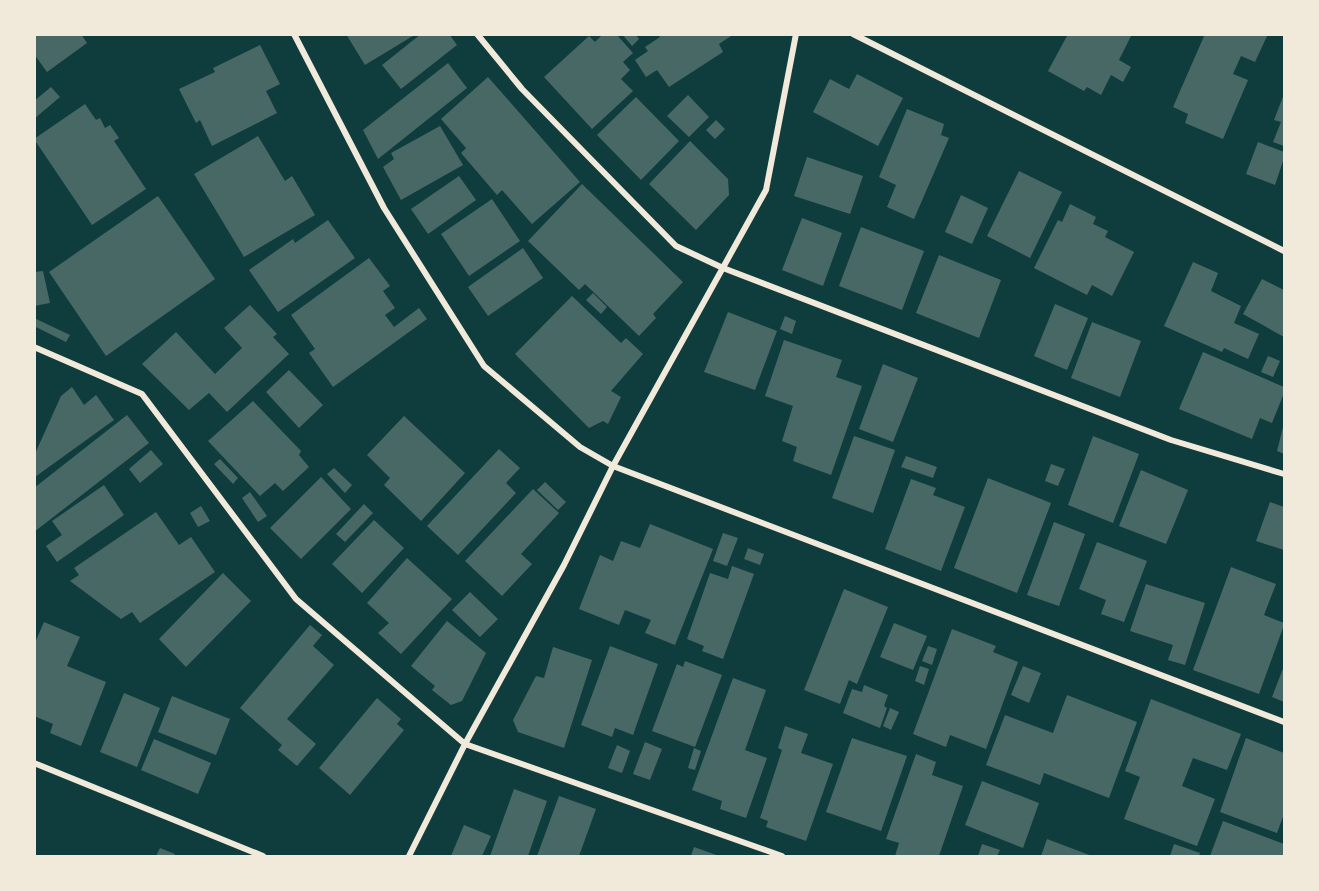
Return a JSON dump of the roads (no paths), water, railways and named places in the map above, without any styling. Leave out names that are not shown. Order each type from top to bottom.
[{"type":"street","points":[[294,34],[384,208],[484,366],[580,447],[613,466],[1284,722]]},
{"type":"street","points":[[477,34],[522,89],[676,246],[723,268],[1171,440],[1284,474]]},
{"type":"street","points":[[409,856],[465,744],[564,566],[613,466],[766,190],[796,34]]},
{"type":"street","points":[[853,34],[1284,251]]},
{"type":"street","points":[[34,347],[142,394],[296,599],[465,744],[782,856]]},
{"type":"street","points":[[34,762],[263,856]]}]
